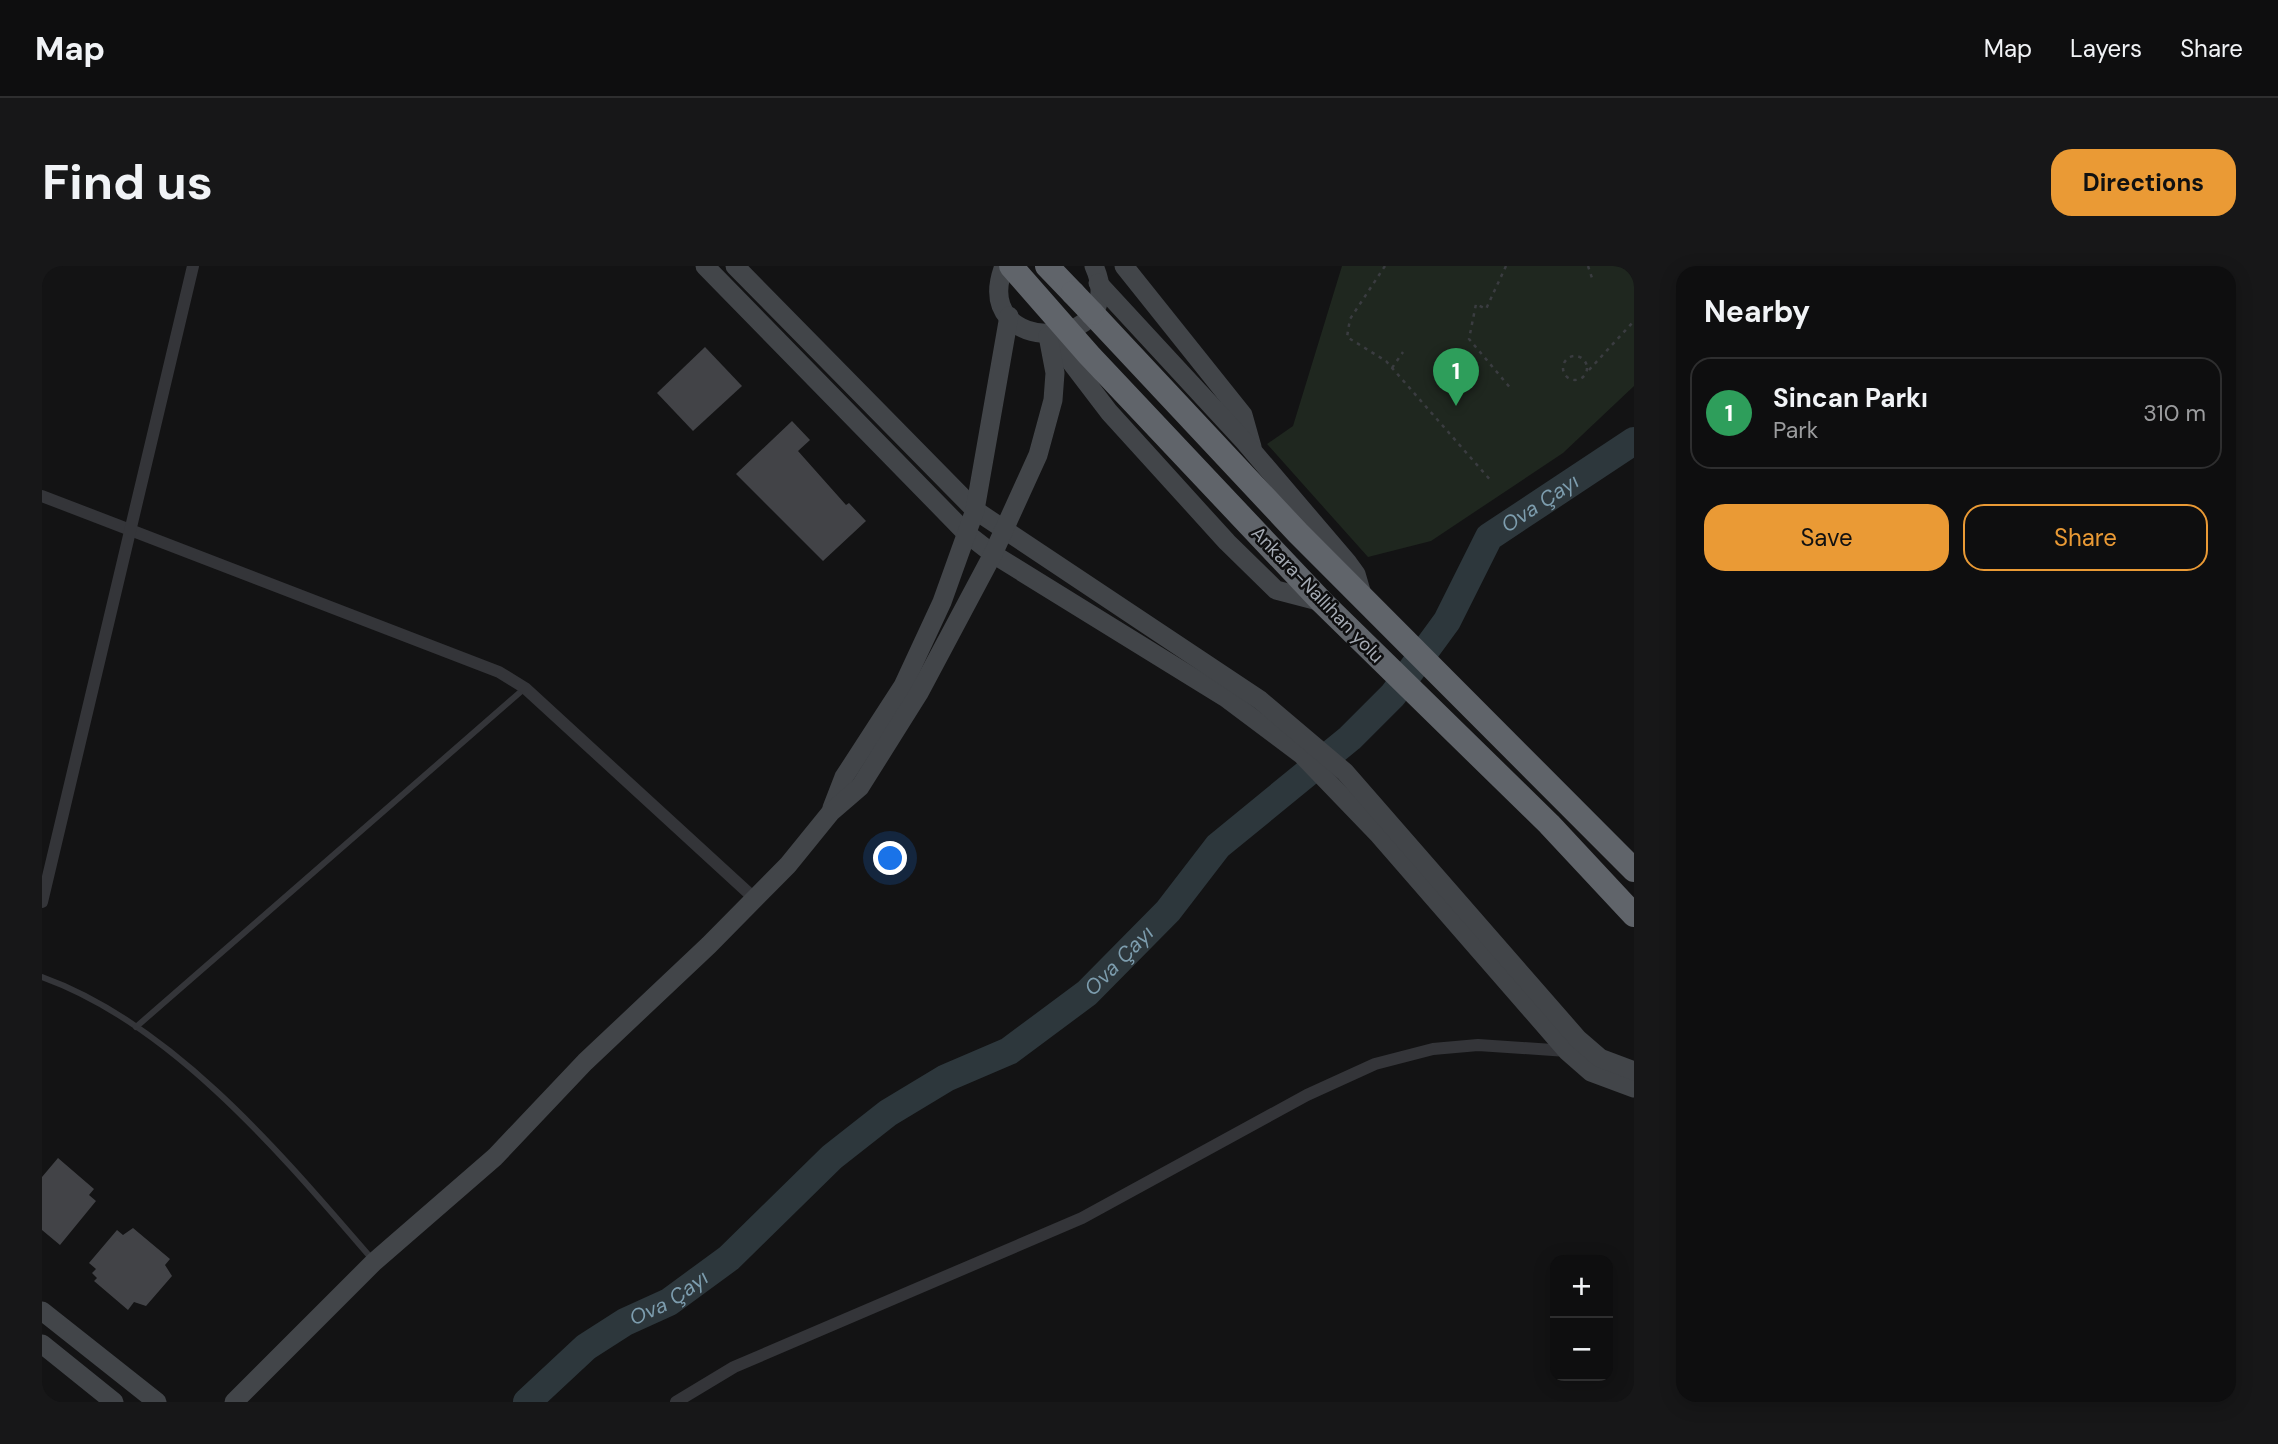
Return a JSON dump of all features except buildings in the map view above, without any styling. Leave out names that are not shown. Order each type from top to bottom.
[{"type":"highway","name":"Ankara-Nallıhan yolu","points":[[1047,266],[1113,333],[1224,456],[1634,870]]},
{"type":"highway","name":"Ankara-Nallıhan yolu","points":[[1003,268],[1056,334],[1088,355],[1322,602],[1549,824],[1634,915]]},
{"type":"highway","points":[[1088,355],[1091,338],[1099,333],[1113,333]]},
{"type":"main road","points":[[705,266],[966,533],[993,554],[1234,704],[1301,755],[1370,825],[1567,1051],[1598,1076],[1634,1088]]},
{"type":"main road","points":[[735,266],[975,510],[1285,718],[1345,772],[1578,1039],[1600,1058],[1634,1071]]},
{"type":"main road","points":[[1124,266],[1243,415],[1253,452]]},
{"type":"main road","points":[[1003,268],[1001,299],[1009,316],[1022,328],[1056,334],[1068,332],[1083,323],[1097,300],[1096,274]]},
{"type":"main road","points":[[1096,274],[1348,563],[1356,574],[1366,602]]},
{"type":"main road","points":[[831,812],[844,777],[904,686],[942,602],[975,510],[1009,316]]},
{"type":"main road","points":[[234,1402],[374,1262],[495,1157],[586,1062],[788,865],[831,812],[860,787],[890,743],[993,554],[1038,455],[1053,400],[1056,334]]},
{"type":"main road","points":[[1056,334],[1109,412],[1227,542],[1276,590],[1322,602]]},
{"type":"main road","points":[[42,1311],[157,1402]]},
{"type":"main road","points":[[42,1344],[114,1402]]},
{"type":"street","points":[[42,902],[193,266]]},
{"type":"street","points":[[42,496],[499,672],[524,688],[754,898]]},
{"type":"street","points":[[676,1402],[734,1367],[1082,1218],[1307,1095],[1375,1064],[1433,1049],[1478,1045],[1567,1051]]},
{"type":"lane","points":[[136,1027],[524,688]]},
{"type":"lane","points":[[42,976],[88,997],[136,1027],[204,1082],[258,1131],[374,1262]]},
{"type":"path","points":[[1385,266],[1350,319],[1347,337],[1392,368],[1492,482]]},
{"type":"path","points":[[1506,266],[1486,309],[1476,304],[1469,339],[1512,390]]},
{"type":"path","points":[[1588,266],[1593,281]]},
{"type":"path","points":[[1587,372],[1587,364],[1582,358],[1570,357],[1565,362],[1565,374],[1578,380],[1587,372],[1634,321]]},
{"type":"path","points":[[1392,368],[1403,352]]},
{"type":"shaded area","points":[[1342,266],[1634,266],[1634,386],[1563,453],[1431,541],[1368,557],[1267,444],[1293,426]]},
{"type":"waterway","name":"Ova Çayı","points":[[527,1402],[586,1347],[625,1322],[669,1302],[729,1258],[832,1157],[888,1113],[946,1078],[1009,1051],[1087,993],[1168,911],[1218,846],[1350,738],[1393,695],[1447,621],[1489,537],[1634,441]]},
{"type":"place","name":"Sincan Parkı","points":[[1456,406]]}]
